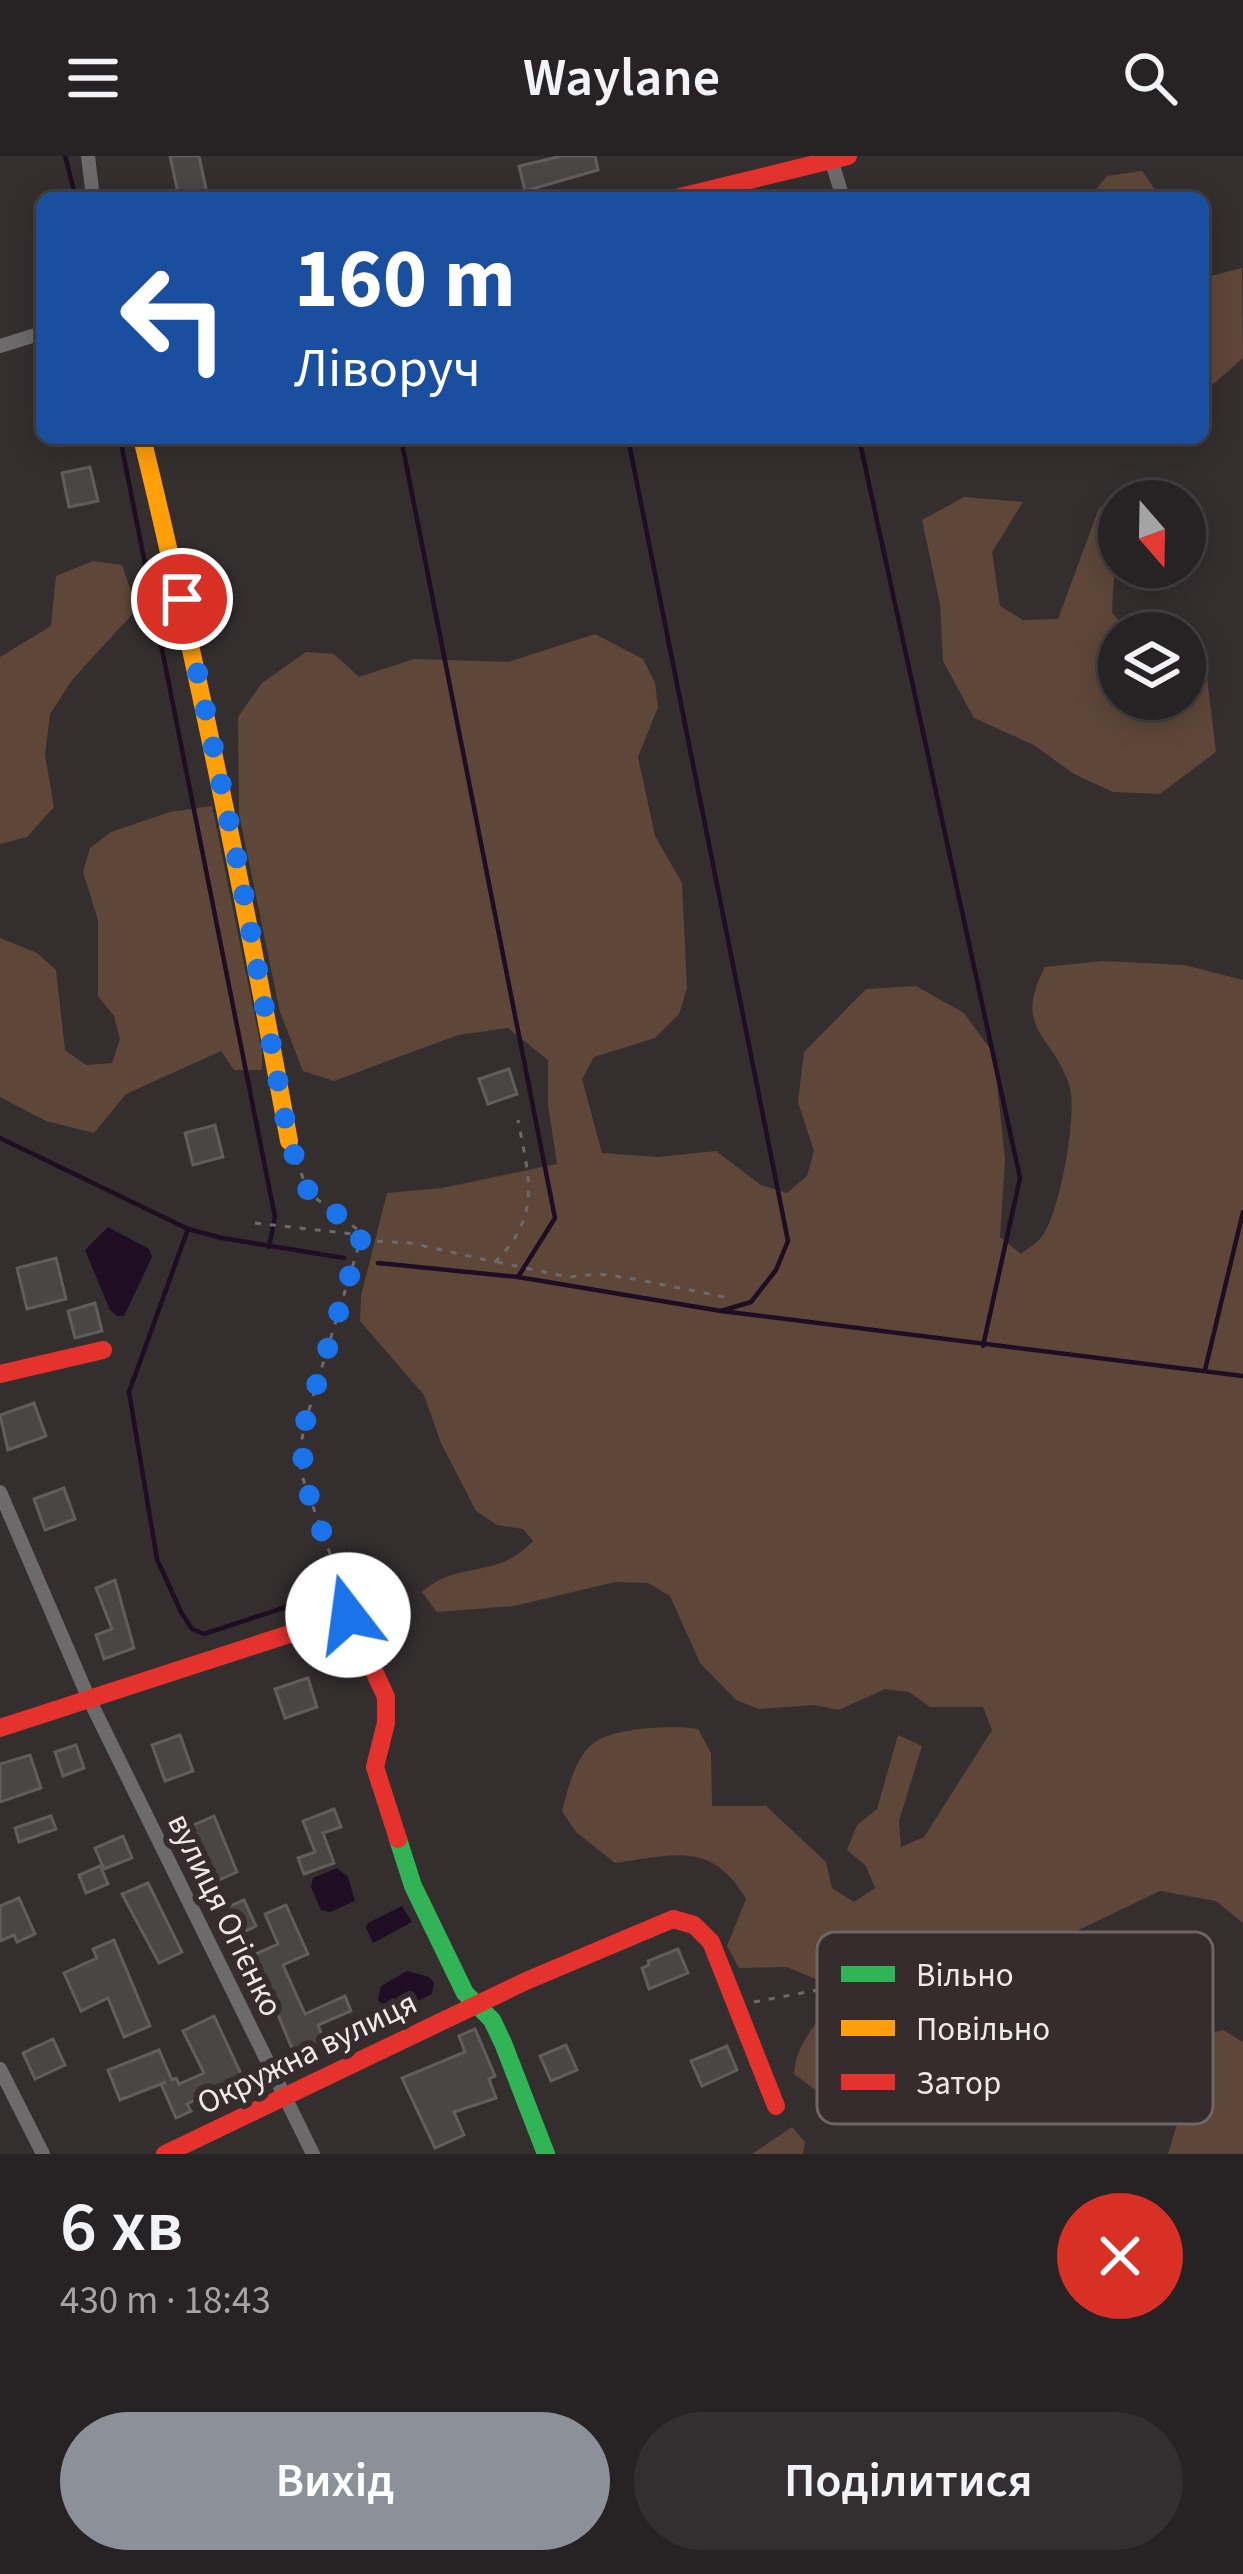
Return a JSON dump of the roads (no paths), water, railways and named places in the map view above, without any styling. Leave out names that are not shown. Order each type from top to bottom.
[{"type":"street","points":[[88,156],[92,192]]},
{"type":"street","points":[[700,192],[837,157],[842,192]]},
{"type":"street","points":[[0,346],[36,336]]},
{"type":"street","points":[[143,444],[191,638],[289,1141]]},
{"type":"street","points":[[0,1374],[103,1350]]},
{"type":"street","name":"вулиця Огієнко","points":[[0,1492],[89,1699],[314,2154]]},
{"type":"street","points":[[0,1727],[348,1615],[386,1697],[386,1723],[375,1767],[413,1886],[475,2005],[492,2020],[547,2154]]},
{"type":"street","name":"Окружна вулиця","points":[[165,2154],[475,2005],[673,1919],[694,1925],[711,1942],[776,2106]]},
{"type":"street","points":[[0,2069],[43,2154]]},
{"type":"waterway","points":[[65,156],[74,192]]},
{"type":"waterway","points":[[121,444],[275,1217],[269,1247]]},
{"type":"waterway","points":[[402,444],[555,1218],[518,1277]]},
{"type":"waterway","points":[[629,444],[788,1241],[776,1270],[751,1302],[721,1311]]},
{"type":"waterway","points":[[860,444],[1020,1178],[983,1346]]},
{"type":"waterway","points":[[0,1138],[188,1229],[344,1258]]},
{"type":"waterway","points":[[1205,1370],[1243,1212]]},
{"type":"waterway","points":[[188,1229],[129,1392],[157,1559],[181,1612],[192,1629],[204,1634],[286,1607],[326,1610]]},
{"type":"waterway","points":[[378,1263],[518,1277],[721,1311],[1243,1376]]}]
